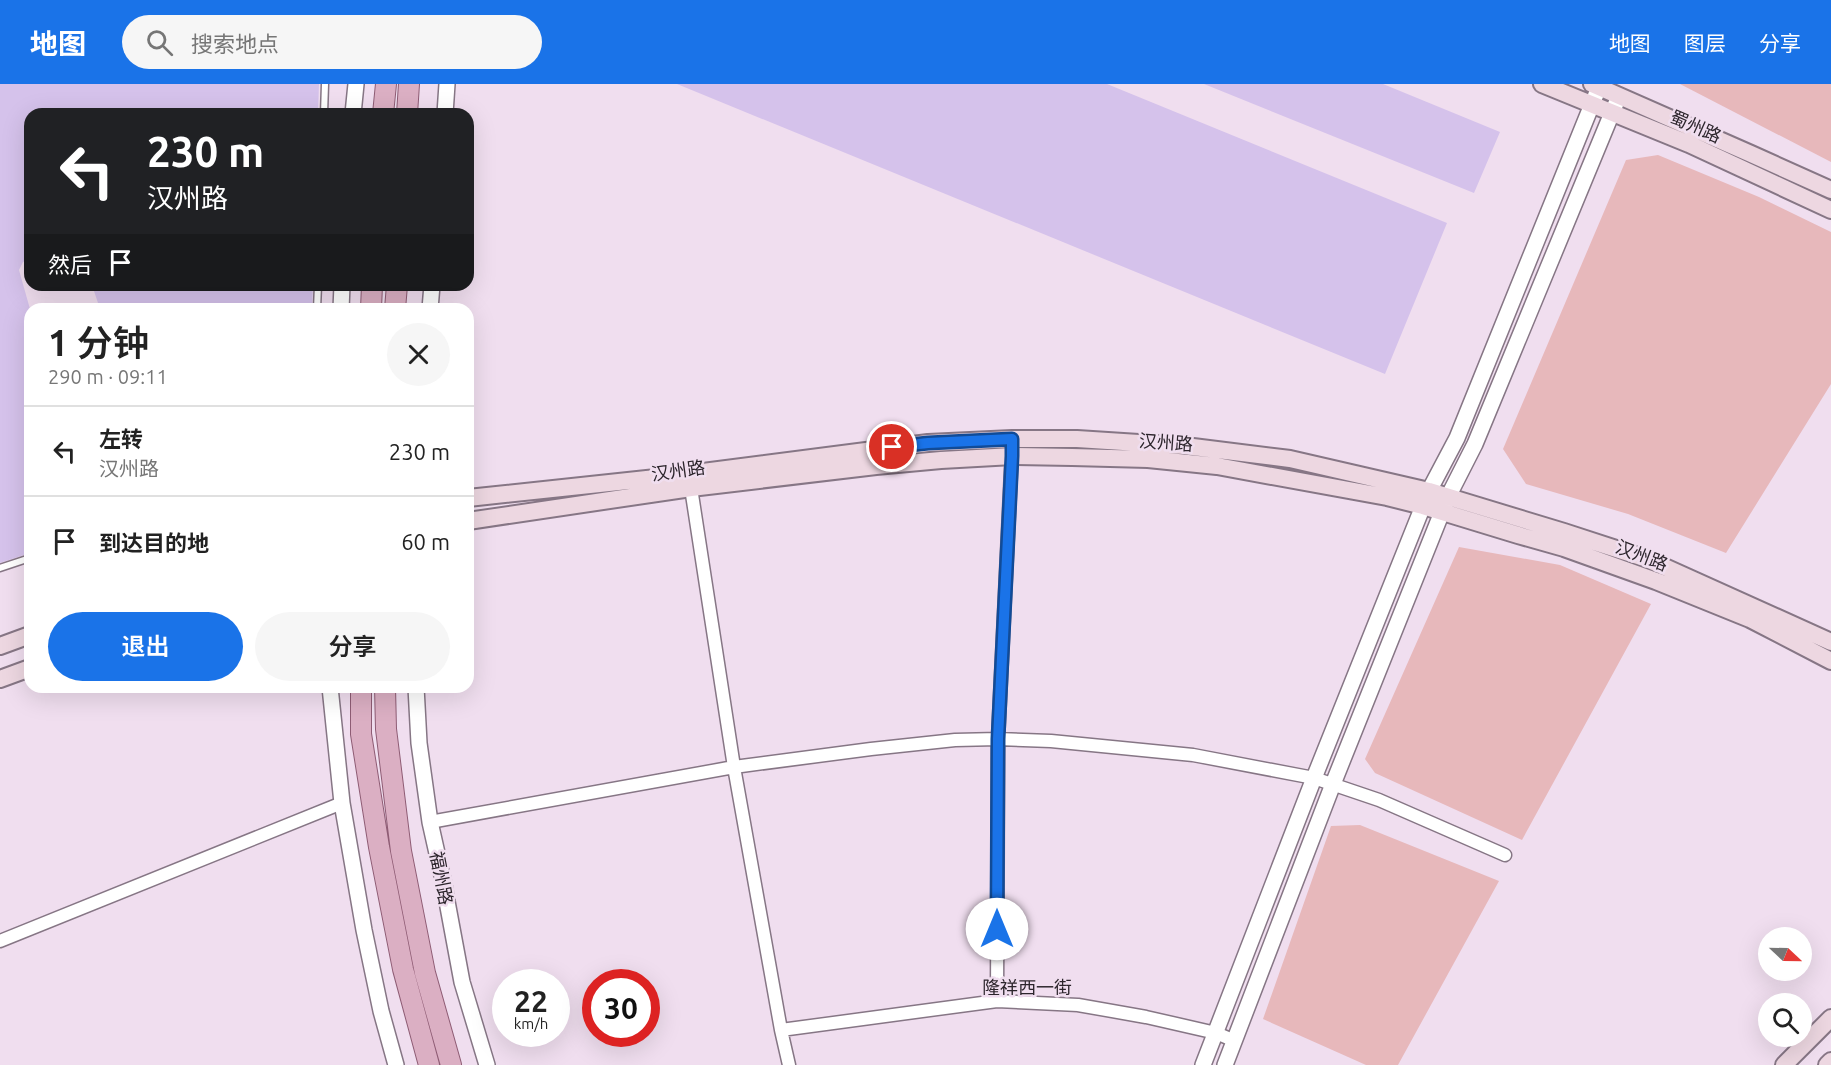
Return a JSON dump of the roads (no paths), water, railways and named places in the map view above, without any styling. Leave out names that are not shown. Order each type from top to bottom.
[{"type":"main road","points":[[384,108],[386,84]]},
{"type":"main road","points":[[408,108],[410,84]]},
{"type":"main road","name":"蜀州路","points":[[1542,84],[1689,144],[1831,210]]},
{"type":"main road","name":"蜀州路","points":[[1595,85],[1831,190]]},
{"type":"main road","name":"汉州路","points":[[474,497],[656,478],[928,443],[1012,447],[1217,466],[1387,497],[1426,499],[1607,545],[1647,559],[1831,642]]},
{"type":"main road","name":"汉州路","points":[[474,520],[692,488],[1012,447]]},
{"type":"main road","name":"汉州路","points":[[1446,505],[1656,581],[1750,619],[1831,661]]},
{"type":"main road","points":[[0,646],[24,637]]},
{"type":"main road","points":[[0,679],[24,670]]},
{"type":"main road","points":[[361,693],[361,734],[379,847],[403,969],[429,1065]]},
{"type":"main road","name":"福州路","points":[[385,693],[386,729],[401,851],[424,973],[452,1065]]},
{"type":"main road","points":[[1784,1065],[1831,1018]]},
{"type":"main road","points":[[1827,1065],[1831,1061]]},
{"type":"street","points":[[354,108],[356,84]]},
{"type":"street","points":[[445,108],[447,84]]},
{"type":"street","points":[[1203,1065],[1314,778],[1426,499],[1457,438],[1592,104],[1595,85]]},
{"type":"street","points":[[1225,1065],[1333,784],[1446,505],[1475,444],[1619,96]]},
{"type":"street","points":[[997,1001],[998,739],[1012,447]]},
{"type":"street","points":[[692,488],[734,768],[789,1065]]},
{"type":"street","points":[[331,693],[342,802],[364,930],[381,1011],[396,1065]]},
{"type":"street","name":"福州路","points":[[416,693],[419,743],[430,822],[462,982],[487,1065]]},
{"type":"street","points":[[430,822],[734,768],[954,740],[998,739],[1051,741],[1193,755],[1314,778],[1379,800],[1505,855]]},
{"type":"street","points":[[0,941],[342,802]]},
{"type":"street","name":"隆祥西一街","points":[[781,1030],[997,1001],[1078,1005],[1216,1033],[1234,1041]]},
{"type":"lane","points":[[324,108],[325,84]]},
{"type":"lane","points":[[0,568],[24,560]]}]
